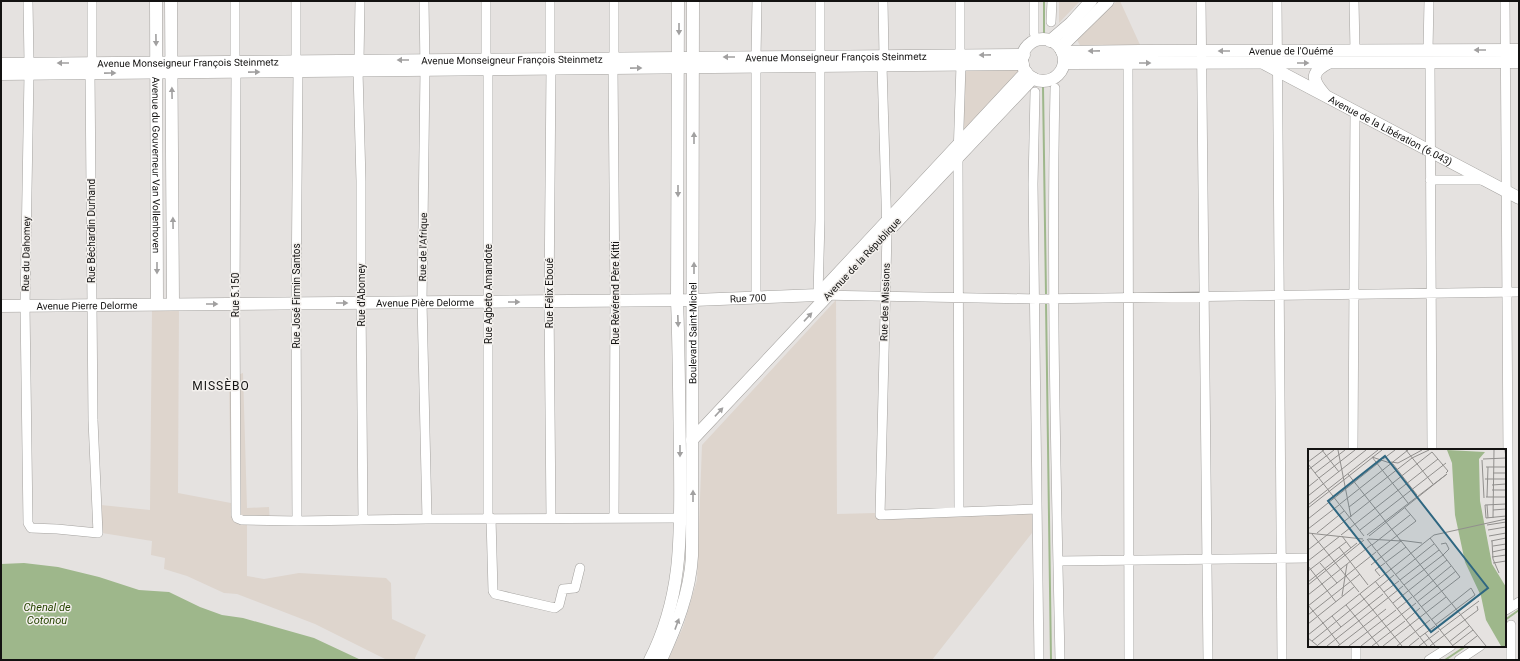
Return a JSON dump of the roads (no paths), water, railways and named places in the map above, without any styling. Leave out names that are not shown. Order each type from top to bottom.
[{"type":"main road","name":"Avenue du Gouverneur Van Vollenhoven","points":[[156,1],[157,304]]},
{"type":"main road","name":"Avenue du Gouverneur Van Vollenhoven","points":[[171,1],[173,304]]},
{"type":"main road","name":"Boulevard Saint-Michel","points":[[650,660],[666,622],[674,589],[680,539],[679,348],[677,300],[679,63],[678,1]]},
{"type":"main road","name":"Boulevard Saint-Michel","points":[[661,660],[681,613],[692,566],[694,300],[693,1]]},
{"type":"main road","points":[[1059,51],[1042,40],[1033,43],[1027,49],[1026,67],[1041,81],[1052,79],[1059,74],[1059,51],[1071,23],[1091,1]]},
{"type":"main road","points":[[1059,51],[1108,1]]},
{"type":"main road","name":"Avenue de l'Ouémé","points":[[1278,62],[1354,51],[1429,56],[1505,56],[1519,50]]},
{"type":"main road","name":"Avenue de l'Ouémé","points":[[1059,51],[1139,51],[1263,63]]},
{"type":"main road","name":"Avenue de l'Ouémé","points":[[1059,51],[1128,63],[1201,57],[1278,62],[1328,63],[1429,56]]},
{"type":"main road","name":"Avenue de l'Ouémé","points":[[1505,56],[1519,62]]},
{"type":"main road","name":"Avenue Monseigneur François Steinmetz","points":[[1,74],[29,69],[91,68],[960,60],[1026,67]]},
{"type":"main road","name":"Avenue de la Libération (6.043)","points":[[1263,63],[1278,62],[1326,96],[1519,198]]},
{"type":"main road","points":[[1326,96],[1314,79],[1315,72],[1328,63]]},
{"type":"main road","name":"Avenue Monseigneur François Steinmetz","points":[[1,64],[29,69]]},
{"type":"main road","name":"Avenue de la République","points":[[692,440],[887,227],[1026,67]]},
{"type":"main road","name":"Avenue de la République","points":[[887,227],[958,157],[1026,67]]},
{"type":"main road","name":"Rue 700","points":[[677,300],[824,295]]},
{"type":"main road","name":"Avenue Pière Delorme","points":[[173,304],[677,300]]},
{"type":"main road","name":"Avenue Pierre Delorme","points":[[1,306],[173,304]]},
{"type":"street","name":"Rue du Dahomey","points":[[28,1],[29,69],[25,306],[28,523],[31,528]]},
{"type":"street","name":"Rue Béchardin Durhand","points":[[31,528],[57,528],[98,533],[93,420],[92,1]]},
{"type":"street","name":"Rue 5.150","points":[[234,1],[236,67],[235,304],[237,518],[242,520],[297,521]]},
{"type":"street","name":"Rue José Firmin Santos","points":[[296,1],[297,521]]},
{"type":"street","name":"Rue d'Abomey","points":[[360,1],[359,66],[363,520]]},
{"type":"street","name":"Rue de l'Afrique","points":[[424,1],[425,65],[422,302],[427,519]]},
{"type":"street","name":"Rue Agbeto Amandote","points":[[486,1],[487,302],[490,518],[493,591],[495,594],[555,608],[559,605],[563,589],[575,588],[580,568]]},
{"type":"street","name":"Rue Félix Eboué","points":[[550,1],[551,64],[549,302],[551,518]]},
{"type":"street","name":"Rue Révérend Père Kitti","points":[[614,1],[614,518]]},
{"type":"street","points":[[756,297],[757,1]]},
{"type":"street","points":[[820,1],[824,295],[1052,299],[1519,292]]},
{"type":"street","name":"Rue des Missions","points":[[883,1],[887,227],[880,515],[959,511]]},
{"type":"street","points":[[960,1],[958,157],[959,511],[1037,509]]},
{"type":"street","points":[[1034,1],[1034,33]]},
{"type":"street","points":[[1051,22],[1052,1]]},
{"type":"street","points":[[1200,1],[1205,296],[1208,660]]},
{"type":"street","points":[[1277,1],[1282,660]]},
{"type":"street","points":[[1354,1],[1354,51]]},
{"type":"street","points":[[1429,1],[1432,449]]},
{"type":"street","points":[[1505,1],[1507,610]]},
{"type":"street","points":[[1128,63],[1129,660]]},
{"type":"street","points":[[1055,88],[1052,299],[1060,660]]},
{"type":"street","points":[[1035,92],[1033,184],[1036,299],[1039,660]]},
{"type":"street","points":[[1354,449],[1355,111]]},
{"type":"street","points":[[1430,180],[1485,180]]},
{"type":"street","points":[[297,521],[490,518],[680,518]]},
{"type":"street","points":[[1507,556],[1519,556]]},
{"type":"street","points":[[1058,561],[1308,558]]},
{"type":"street","points":[[1507,610],[1519,602]]},
{"type":"street","points":[[1512,624],[1512,660]]},
{"type":"street","points":[[1356,647],[1356,660]]},
{"type":"street","points":[[1433,659],[1435,647]]},
{"type":"street","points":[[1433,659],[1450,647]]},
{"type":"street","points":[[1459,660],[1478,647]]},
{"type":"water","name":"Chenal de Cotonou","points":[[24,563],[58,567],[99,577],[139,590],[169,592],[200,607],[222,615],[243,618],[314,638],[361,660],[1,660],[1,564]]},
{"type":"waterway","points":[[1044,1],[1044,34]]},
{"type":"waterway","points":[[1043,87],[1046,295]]},
{"type":"waterway","points":[[1046,302],[1051,660]]},
{"type":"waterway","points":[[1506,619],[1519,610]]},
{"type":"waterway","points":[[1445,660],[1464,647]]},
{"type":"district","name":"MISSÈBO","points":[[221,386]]}]
